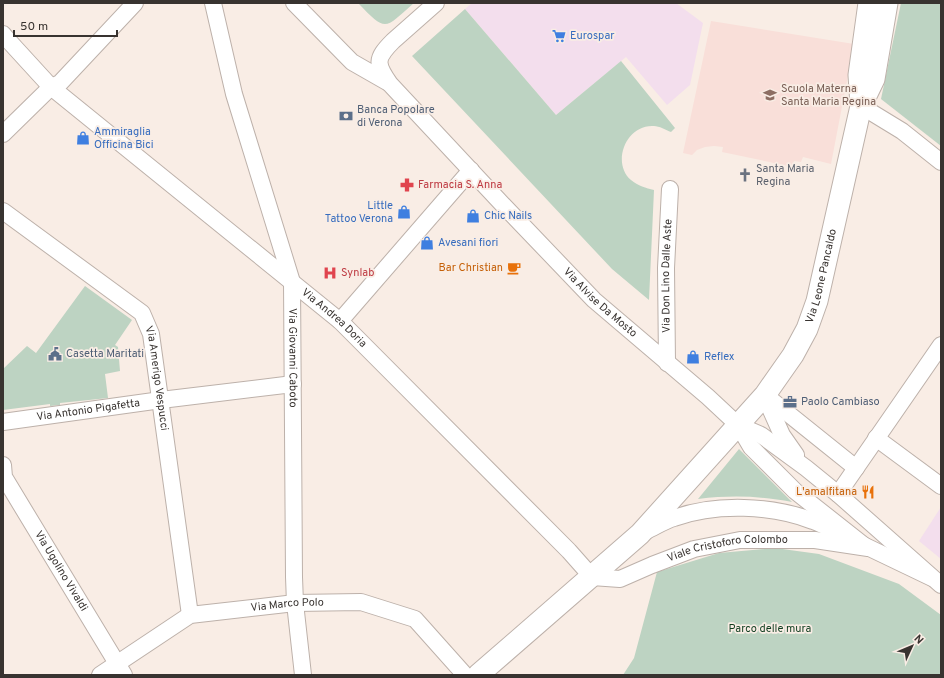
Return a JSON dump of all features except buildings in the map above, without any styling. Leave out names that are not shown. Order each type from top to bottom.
[{"type":"main road","name":"Via Leone Pancaldo","points":[[861,106],[859,75],[869,3]]},
{"type":"main road","name":"Via Leone Pancaldo","points":[[738,425],[765,395],[793,355],[807,329],[817,301],[861,106],[874,79],[887,3]]},
{"type":"main road","name":"Viale Cristoforo Colombo","points":[[478,675],[640,534],[738,425]]},
{"type":"street","points":[[3,134],[51,87],[60,83],[135,3]]},
{"type":"street","name":"Via Giovanni Caboto","points":[[213,3],[234,94],[292,282],[295,603],[303,675]]},
{"type":"street","name":"Via Alvise Da Mosto","points":[[294,3],[352,62],[390,84]]},
{"type":"street","name":"Via Alvise Da Mosto","points":[[436,3],[400,34],[387,48],[379,60],[380,71],[390,84],[594,300],[708,397],[738,425]]},
{"type":"street","name":"Via Andrea Doria","points":[[3,34],[51,87],[340,321],[558,540],[592,577]]},
{"type":"street","points":[[861,106],[902,131],[941,162]]},
{"type":"street","points":[[340,321],[471,170]]},
{"type":"street","name":"Via Don Lino Dalle Aste","points":[[667,363],[666,268],[670,190]]},
{"type":"street","name":"Via Amerigo Vespucci","points":[[3,212],[142,313],[151,334],[190,615]]},
{"type":"street","points":[[838,494],[941,345]]},
{"type":"street","name":"Via Antonio Pigafetta","points":[[3,422],[161,400],[293,384]]},
{"type":"street","points":[[765,395],[856,468]]},
{"type":"street","name":"Viale Cristoforo Colombo","points":[[765,395],[782,435],[806,468]]},
{"type":"street","name":"Viale Cristoforo Colombo","points":[[738,425],[751,447],[796,491],[868,548]]},
{"type":"street","name":"Viale Cristoforo Colombo","points":[[738,425],[761,435],[806,468],[838,494],[936,582]]},
{"type":"street","points":[[876,438],[941,486]]},
{"type":"street","name":"Via Ugolino Vivaldi","points":[[3,473],[121,669]]},
{"type":"street","name":"Viale Cristoforo Colombo","points":[[640,534],[674,518],[704,511],[726,508],[756,508],[791,514],[813,521],[936,582]]},
{"type":"street","name":"Viale Cristoforo Colombo","points":[[592,577],[620,579],[694,549],[740,540],[815,540],[868,548]]},
{"type":"street","name":"Via Marco Polo","points":[[100,675],[121,669],[190,615],[295,603],[361,602],[415,619],[465,675]]},
{"type":"shaded area","points":[[472,3],[676,3],[703,23],[690,85],[667,105],[626,57],[556,115],[465,9]]},
{"type":"shaded area","name":"Scuola Materna Santa Maria Regina","points":[[711,21],[854,44],[831,164],[803,157],[801,162],[794,161],[793,167],[722,152],[723,147],[714,146],[697,150],[692,155],[683,153]]},
{"type":"shaded area","points":[[941,507],[941,559],[919,541]]},
{"type":"green space","points":[[358,3],[414,3],[397,18],[386,24],[375,19]]},
{"type":"green space","points":[[901,3],[941,3],[941,146],[881,99]]},
{"type":"green space","points":[[465,9],[556,115],[621,61],[675,128],[671,132],[654,126],[644,127],[636,131],[624,146],[622,155],[622,164],[625,173],[631,180],[645,188],[654,190],[649,300],[612,269],[412,56]]},
{"type":"green space","points":[[85,286],[132,320],[115,345],[118,347],[120,371],[105,374],[108,398],[60,403],[60,405],[50,406],[50,404],[3,410],[3,369],[27,346],[36,353]]},
{"type":"green space","points":[[739,449],[792,502],[768,498],[745,497],[698,499]]},
{"type":"green space","name":"Parco delle mura","points":[[775,548],[819,554],[899,584],[941,615],[941,675],[623,675],[634,658],[657,572],[719,553]]},
{"type":"place","name":"Eurospar","points":[[559,36]]},
{"type":"place","name":"Scuola Materna Santa Maria Regina","points":[[770,95]]},
{"type":"place","name":"Banca Popolare di Verona","points":[[346,116]]},
{"type":"place","name":"Ammiraglia Officina Bici","points":[[83,138]]},
{"type":"place","name":"Santa Maria Regina","points":[[745,175]]},
{"type":"place","name":"Farmacia S. Anna","points":[[407,185]]},
{"type":"place","name":"Little Tattoo Verona","points":[[404,212]]},
{"type":"place","name":"Chic Nails","points":[[473,216]]},
{"type":"place","name":"Avesani fiori","points":[[427,243]]},
{"type":"place","name":"Bar Christian","points":[[514,268]]},
{"type":"place","name":"Synlab","points":[[330,273]]},
{"type":"place","name":"Casetta Maritati","points":[[55,354]]},
{"type":"place","name":"Reflex","points":[[693,357]]},
{"type":"place","name":"Paolo Cambiaso","points":[[790,402]]},
{"type":"place","name":"L'amalfitana","points":[[868,492]]}]
